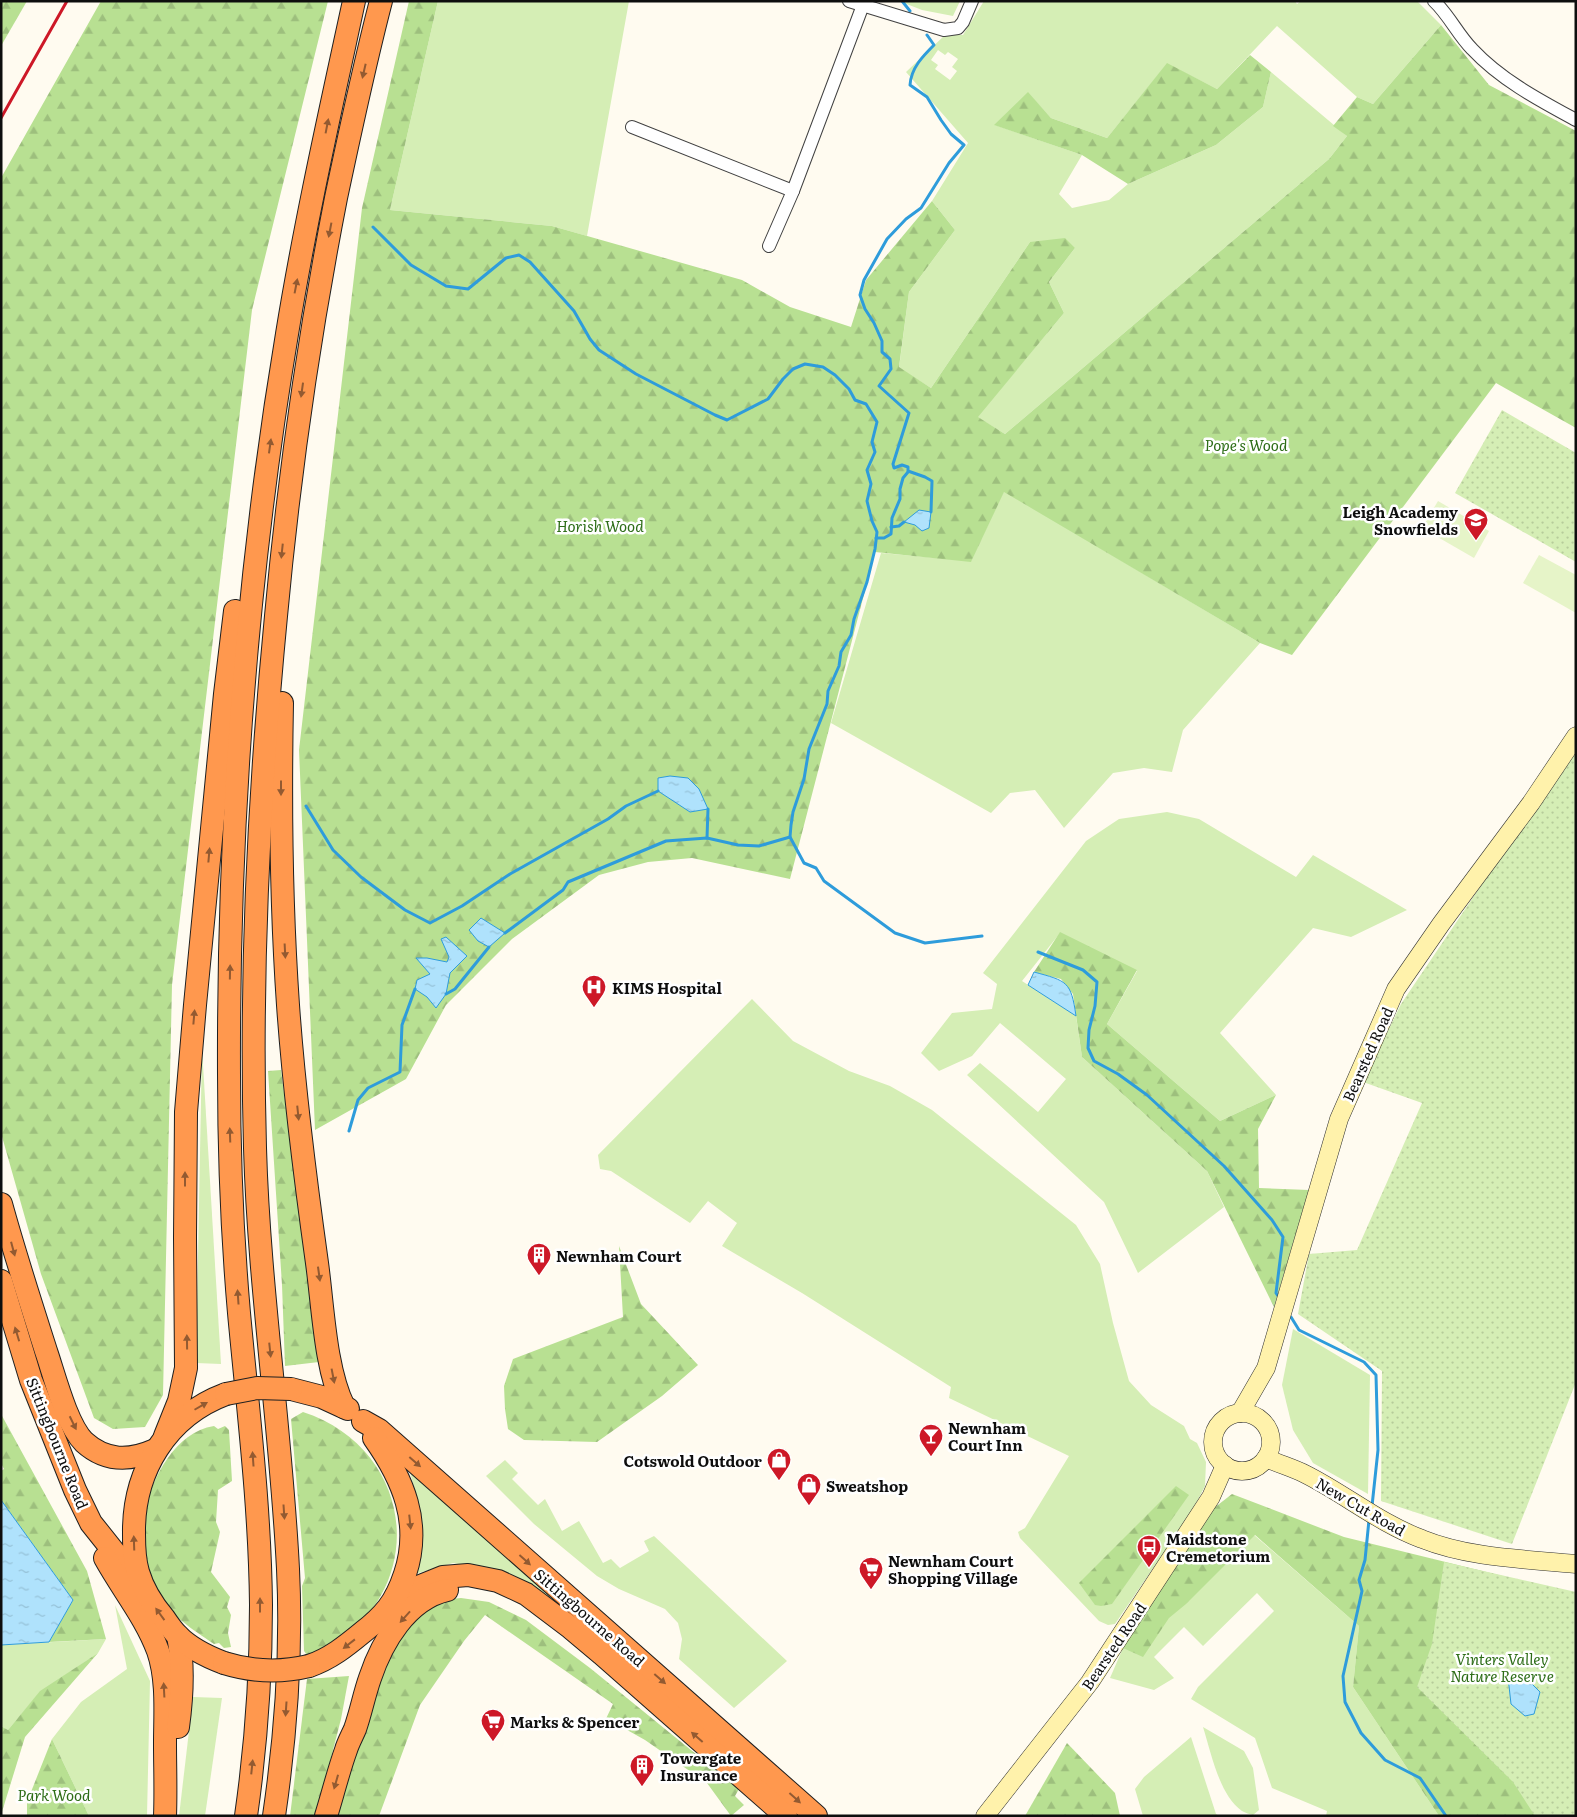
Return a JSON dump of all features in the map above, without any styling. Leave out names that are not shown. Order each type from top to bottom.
[{"type":"highway","points":[[246,1816],[258,1716],[260,1603],[255,1490],[234,1240],[230,1130],[229,1012],[237,758],[246,649],[263,494],[287,332],[330,111],[354,1]]},
{"type":"highway","points":[[274,1816],[286,1706],[289,1624],[288,1573],[279,1445],[262,1267],[256,1159],[254,1052],[260,814],[285,516],[308,353],[350,131],[381,1]]},
{"type":"highway","points":[[263,494],[243,569],[235,610],[224,694],[194,1014],[186,1112],[186,1368],[179,1401],[138,1490],[134,1524],[135,1560],[145,1590],[178,1636],[201,1653],[224,1663],[264,1671],[283,1671],[308,1666],[338,1652],[390,1605]]},
{"type":"highway","points":[[276,608],[282,683],[280,794],[283,904],[291,1048],[301,1144],[328,1344],[336,1388],[344,1407]]},
{"type":"highway","name":"Sittingbourne Road","points":[[1,1204],[16,1260],[71,1420],[81,1438],[97,1452],[111,1457],[128,1459],[143,1455],[160,1443],[189,1414],[204,1404],[226,1394],[245,1389],[291,1388],[322,1396],[344,1407],[379,1430],[816,1816]]},
{"type":"highway","name":"Sittingbourne Road","points":[[1,1281],[39,1401],[59,1453],[91,1522],[145,1590]]},
{"type":"highway","points":[[346,1749],[358,1675],[407,1567],[411,1547],[409,1512],[403,1487],[391,1462],[363,1421]]},
{"type":"highway","points":[[91,1522],[97,1543],[145,1625],[156,1646],[161,1662],[164,1700],[165,1816]]},
{"type":"highway","name":"Sittingbourne Road","points":[[390,1605],[443,1577],[468,1575],[498,1581],[526,1594],[602,1654],[786,1816]]},
{"type":"highway","points":[[326,1816],[370,1677],[388,1639],[409,1612],[438,1592],[468,1589],[496,1594],[521,1604],[566,1637],[602,1654]]},
{"type":"highway","points":[[166,1791],[174,1757],[178,1724],[181,1670],[178,1636]]},
{"type":"street","points":[[849,1],[944,30],[958,28],[963,22],[972,1]]},
{"type":"street","points":[[1434,1],[1471,49],[1497,72],[1534,97],[1576,120]]},
{"type":"street","points":[[769,246],[793,191],[864,6]]},
{"type":"street","points":[[632,127],[793,191]]},
{"type":"street","name":"Bearsted Road","points":[[1240,1413],[1266,1368],[1339,1119],[1396,989],[1441,924],[1531,803],[1576,736]]},
{"type":"street","points":[[1240,1413],[1258,1417],[1270,1432],[1270,1450],[1266,1458],[1261,1464],[1247,1471],[1232,1469],[1225,1465],[1215,1452],[1213,1444],[1217,1427],[1223,1420],[1231,1415],[1240,1413]]},
{"type":"street","name":"New Cut Road","points":[[1266,1458],[1305,1474],[1386,1523],[1423,1540],[1457,1549],[1488,1554],[1576,1564]]},
{"type":"street","name":"Bearsted Road","points":[[985,1816],[1090,1682],[1211,1497],[1225,1465]]},
{"type":"green space","points":[[1,1],[27,1],[1,46]]},
{"type":"green space","points":[[101,1],[328,1],[252,310],[172,985],[163,1395],[145,1427],[113,1429],[94,1418],[41,1274],[1,1133],[1,178]]},
{"type":"green space","name":"Horish Wood","points":[[409,1],[438,1],[390,210],[552,226],[742,280],[790,307],[851,327],[866,280],[932,201],[955,230],[909,292],[899,367],[931,388],[1030,242],[1065,238],[1075,248],[1049,282],[1064,313],[978,417],[1005,434],[1329,159],[1347,136],[1333,126],[1357,97],[1373,104],[1441,25],[1489,85],[1576,131],[1576,428],[1496,383],[1292,655],[1260,643],[1004,492],[971,562],[875,552],[790,879],[692,858],[648,862],[599,875],[512,939],[446,1005],[406,1079],[315,1130],[299,750],[362,208]]},
{"type":"green space","points":[[438,1],[629,1],[587,236],[552,226],[390,210]]},
{"type":"green space","points":[[899,1],[960,1],[953,16],[922,10]]},
{"type":"green space","points":[[984,1],[1295,1],[1297,4],[1301,1],[1417,1],[1441,25],[1373,104],[1357,97],[1277,26],[1217,89],[1167,64],[1107,138],[1051,118],[1028,93],[995,125],[1082,155],[1059,194],[1072,208],[1109,200],[1128,184],[1216,145],[1263,107],[1271,72],[1347,136],[1329,159],[1005,434],[977,417],[1064,313],[1049,282],[1075,248],[1030,242],[931,388],[899,368],[909,292],[955,230],[932,201],[968,143],[906,72],[945,35],[963,35]],"holes":[[[938,50],[945,55],[948,52],[958,59],[952,67],[957,71],[950,80],[935,69],[938,65],[931,60]]]},
{"type":"green space","points":[[1250,55],[1271,72],[1263,107],[1216,145],[1128,184],[1082,155],[994,125],[1028,92],[1051,118],[1107,138],[1167,63],[1217,89]]},
{"type":"green space","points":[[1502,410],[1576,453],[1576,562],[1455,493]]},
{"type":"green space","points":[[1004,491],[1260,643],[1183,730],[1172,772],[1144,768],[1113,773],[1064,828],[1035,790],[1010,793],[991,813],[831,723],[881,553],[971,561]]},
{"type":"green space","points":[[1438,501],[1489,531],[1474,558],[1422,528]]},
{"type":"green space","points":[[1539,555],[1576,575],[1576,613],[1523,583]]},
{"type":"green space","points":[[1576,745],[1576,1382],[1512,1544],[1381,1501],[1382,1371],[1298,1314],[1309,1254],[1357,1250],[1422,1103],[1363,1082],[1401,1004]]},
{"type":"green space","points":[[1167,812],[1199,819],[1296,877],[1313,855],[1407,910],[1351,937],[1313,928],[1220,1033],[1276,1095],[1220,1121],[1107,1024],[1137,971],[1060,933],[1022,981],[1076,1016],[1082,1057],[1207,1171],[1224,1207],[1138,1273],[1104,1202],[967,1075],[980,1063],[1038,1112],[1066,1079],[1000,1023],[972,1056],[939,1071],[921,1053],[952,1013],[992,1009],[997,984],[983,973],[1086,841],[1119,819]]},
{"type":"green space","points":[[1060,932],[1137,970],[1107,1024],[1220,1121],[1276,1095],[1258,1129],[1259,1188],[1309,1190],[1274,1307],[1207,1171],[1082,1057],[1073,994],[1061,979],[1034,972]]},
{"type":"green space","points":[[752,999],[793,1041],[849,1071],[890,1086],[932,1110],[1076,1225],[1100,1264],[1113,1323],[1129,1381],[1151,1405],[1184,1426],[1190,1439],[1197,1443],[1206,1462],[1205,1486],[1192,1511],[1115,1624],[1108,1625],[1099,1621],[1020,1538],[1018,1532],[1025,1528],[1069,1456],[949,1398],[951,1387],[802,1293],[722,1246],[737,1223],[708,1201],[690,1223],[611,1171],[600,1169],[598,1155]]},
{"type":"green space","points":[[202,1048],[221,1364],[196,1363]]},
{"type":"green space","points":[[281,1070],[319,1362],[285,1366],[282,1285],[268,1071]]},
{"type":"green space","points":[[619,1246],[641,1304],[698,1365],[662,1396],[597,1442],[524,1440],[508,1429],[505,1409],[504,1386],[513,1359],[623,1317]]},
{"type":"green space","points":[[1293,1329],[1370,1375],[1368,1494],[1313,1463],[1293,1430],[1282,1385]]},
{"type":"green space","points":[[303,1412],[340,1430],[368,1455],[387,1486],[396,1519],[395,1554],[385,1588],[364,1620],[332,1646],[307,1655],[304,1651],[302,1586],[305,1578],[291,1419]]},
{"type":"green space","points":[[1,1414],[87,1571],[106,1639],[49,1642],[73,1600],[1,1500],[1,1471],[4,1469],[1,1463]]},
{"type":"green space","points":[[214,1426],[218,1429],[225,1426],[229,1430],[232,1481],[218,1490],[216,1522],[220,1532],[211,1572],[230,1597],[227,1607],[231,1615],[228,1633],[231,1647],[224,1648],[219,1643],[214,1644],[189,1627],[161,1599],[148,1569],[141,1539],[142,1524],[148,1499],[159,1472],[167,1459],[188,1437],[200,1430]]},
{"type":"green space","points":[[505,1460],[518,1473],[512,1479],[538,1505],[545,1499],[562,1531],[579,1521],[603,1563],[611,1559],[620,1568],[649,1551],[644,1541],[654,1536],[787,1661],[734,1708],[679,1659],[682,1639],[678,1623],[665,1609],[619,1589],[597,1576],[534,1524],[486,1476]]},
{"type":"green space","points":[[410,1472],[570,1609],[567,1613],[510,1574],[453,1563],[415,1574],[420,1549],[421,1515]]},
{"type":"green space","points":[[1176,1486],[1189,1495],[1112,1604],[1095,1605],[1079,1583]]},
{"type":"green space","points":[[1232,1494],[1344,1537],[1576,1594],[1576,1816],[1439,1816],[1353,1687],[1359,1626],[1255,1535],[1186,1604],[1169,1618],[1143,1657],[1123,1648],[1214,1508]]},
{"type":"green space","points":[[1254,1535],[1359,1626],[1353,1687],[1439,1816],[1326,1816],[1327,1811],[1272,1788],[1255,1738],[1191,1699],[1198,1687],[1274,1611],[1257,1593],[1203,1646],[1184,1627],[1154,1657],[1174,1678],[1154,1690],[1110,1678],[1123,1648]]},
{"type":"green space","name":"Vinters Valley Nature Reserve","points":[[1444,1562],[1576,1592],[1576,1816],[1535,1816],[1513,1782],[1417,1687],[1432,1644]]},
{"type":"green space","points":[[461,1598],[489,1602],[526,1620],[590,1668],[739,1789],[735,1796],[744,1805],[731,1816],[707,1783],[645,1740],[620,1726],[603,1725],[613,1704],[485,1615],[464,1641],[420,1705],[379,1816],[335,1816],[377,1680],[407,1628],[424,1610],[451,1599]]},
{"type":"green space","points":[[115,1605],[150,1681],[147,1816],[89,1816],[52,1739],[81,1702],[127,1669]]},
{"type":"green space","points":[[106,1639],[98,1653],[40,1692],[8,1730],[1,1726],[1,1645]]},
{"type":"green space","name":"Park Wood","points":[[98,1653],[25,1737],[1,1815],[1,1726],[8,1730],[40,1691]]},
{"type":"green space","points":[[349,1676],[341,1719],[316,1816],[290,1816],[307,1679]]},
{"type":"green space","points":[[193,1697],[222,1698],[205,1816],[179,1816]]},
{"type":"green space","points":[[1203,1727],[1244,1751],[1253,1768],[1259,1810],[1253,1815],[1242,1811],[1227,1795],[1217,1772]]},
{"type":"green space","points":[[1191,1737],[1216,1814],[1219,1816],[1143,1816],[1135,1789],[1144,1777]]},
{"type":"green space","name":"Park Wood","points":[[52,1739],[89,1816],[27,1816],[27,1802]]},
{"type":"green space","points":[[1067,1743],[1115,1793],[1120,1816],[1025,1816]]},
{"type":"water","points":[[919,510],[931,512],[929,528],[922,531],[915,525],[904,522]]},
{"type":"water","points":[[670,776],[688,778],[699,789],[708,809],[690,812],[658,791],[658,778]]},
{"type":"water","points":[[481,918],[505,933],[489,947],[478,941],[469,930]]},
{"type":"water","points":[[446,937],[467,956],[450,973],[446,994],[436,1008],[427,997],[415,989],[417,980],[430,974],[416,958],[447,962],[449,957],[441,939]]},
{"type":"water","points":[[1034,972],[1066,984],[1072,996],[1076,1016],[1028,985]]},
{"type":"water","points":[[1,1500],[73,1600],[49,1642],[1,1645]]},
{"type":"water","points":[[1508,1677],[1530,1682],[1540,1692],[1534,1714],[1525,1716],[1511,1704]]},
{"type":"waterway","points":[[902,1],[910,11]]},
{"type":"waterway","points":[[927,35],[934,45],[915,68],[910,85],[927,97],[951,134],[964,145],[949,163],[921,208],[906,219],[887,239],[864,280],[860,295],[865,309],[882,341],[882,352],[890,359],[891,369],[879,386],[909,413],[893,464],[894,468],[902,465],[908,467],[908,471],[932,481],[931,512]]},
{"type":"waterway","points":[[373,227],[411,265],[446,286],[468,289],[506,258],[519,255],[530,262],[574,311],[590,339],[599,350],[636,374],[727,420],[768,399],[793,369],[805,364],[823,367],[835,375],[849,389],[855,400],[866,404],[877,422],[872,442],[875,452],[867,470],[871,484],[867,501],[877,532],[875,549],[851,635],[841,652],[839,666],[828,691],[827,704],[809,749],[804,779],[793,812],[790,837],[804,863],[816,868],[824,881],[895,933],[925,943],[982,936]]},
{"type":"waterway","points":[[876,538],[884,538],[891,534],[892,518],[900,499],[903,478],[908,472]]},
{"type":"waterway","points":[[891,527],[899,526],[904,522]]},
{"type":"waterway","points":[[306,806],[333,850],[361,877],[405,910],[430,923],[462,906],[510,874],[608,819],[626,806],[658,791]]},
{"type":"waterway","points":[[707,838],[708,809]]},
{"type":"waterway","points":[[505,933],[563,890],[568,882],[666,841],[707,838],[738,845],[759,846],[790,837]]},
{"type":"waterway","points":[[446,994],[455,989],[489,947]]},
{"type":"waterway","points":[[1038,952],[1083,970],[1097,982],[1088,1048],[1094,1061],[1118,1074],[1147,1095],[1224,1166],[1272,1220],[1283,1237],[1276,1293],[1278,1296]]},
{"type":"waterway","points":[[349,1131],[358,1100],[368,1088],[400,1072],[402,1025],[415,989]]},
{"type":"waterway","points":[[1291,1317],[1299,1330],[1364,1362],[1376,1375],[1378,1450],[1372,1506]]},
{"type":"waterway","points":[[1369,1520],[1365,1560],[1359,1580],[1362,1591],[1343,1676],[1345,1702],[1361,1733],[1385,1760],[1420,1778],[1446,1816]]},
{"type":"railway","points":[[1,118],[67,1]]},
{"type":"place","name":"Leigh Academy Snowfields","points":[[1476,541]]},
{"type":"place","name":"KIMS Hospital","points":[[594,1008]]},
{"type":"place","name":"Newnham Court","points":[[539,1276]]},
{"type":"place","name":"Newnham Court Inn","points":[[931,1457]]},
{"type":"place","name":"Cotswold Outdoor","points":[[779,1481]]},
{"type":"place","name":"Sweatshop","points":[[809,1506]]},
{"type":"place","name":"Maidstone Cremetorium","points":[[1149,1568]]},
{"type":"place","name":"Newnham Court Shopping Village","points":[[871,1590]]},
{"type":"place","name":"Marks & Spencer","points":[[493,1742]]},
{"type":"place","name":"Towergate Insurance","points":[[642,1787]]},
{"type":"park label","name":"Pope's Wood","points":[[1246,444]]}]
